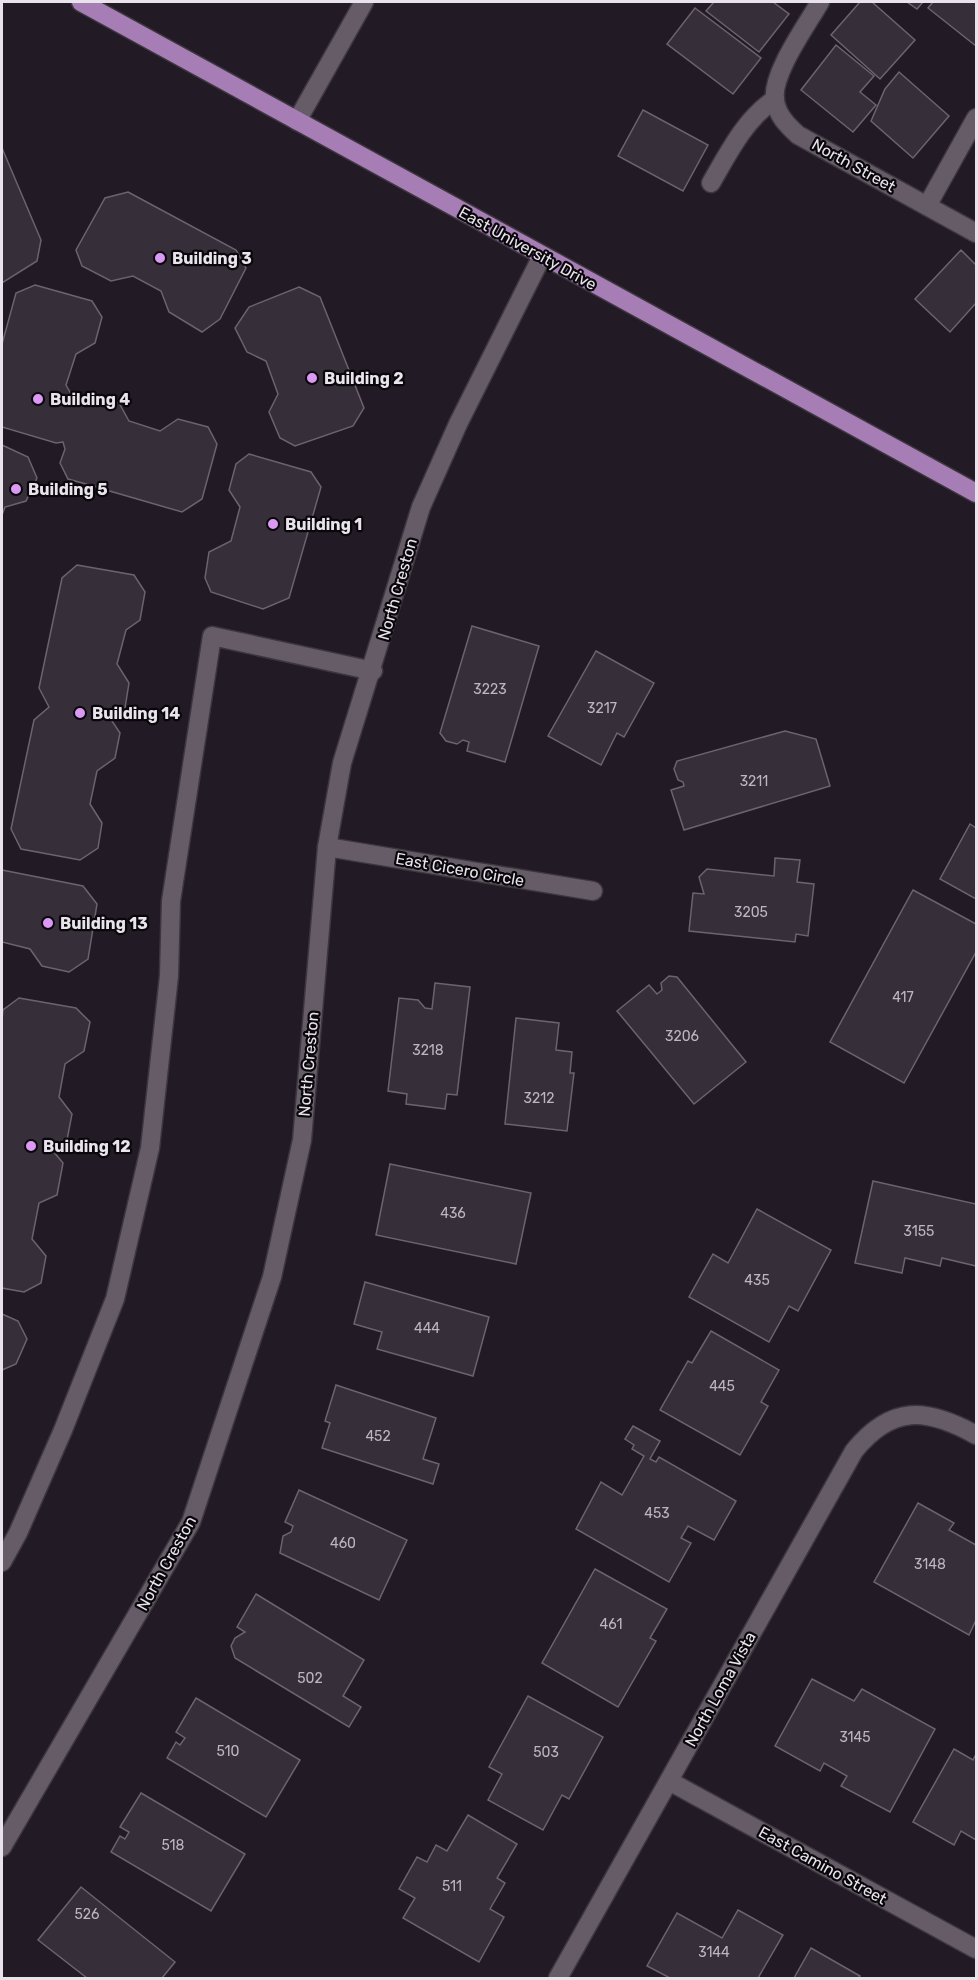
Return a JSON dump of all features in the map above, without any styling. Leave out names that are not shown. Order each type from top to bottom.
[{"type":"main road","name":"East University Drive","points":[[81,2],[976,493]]},
{"type":"street","points":[[297,121],[364,2]]},
{"type":"street","points":[[711,183],[744,128],[754,115],[775,99],[783,67],[820,2]]},
{"type":"street","name":"North Street","points":[[775,99],[783,120],[798,135],[976,232]]},
{"type":"street","points":[[927,206],[976,118]]},
{"type":"street","name":"North Creston","points":[[3,1842],[191,1522],[272,1277],[302,1140],[327,847],[342,763],[373,671],[421,507],[458,424],[542,256]]},
{"type":"street","points":[[2,1562],[18,1533],[63,1430],[118,1288],[150,1148],[169,976],[171,901],[212,636],[373,671]]},
{"type":"street","name":"East Cicero Circle","points":[[327,847],[593,891]]},
{"type":"street","name":"North Loma Vista","points":[[558,1978],[854,1451],[874,1430],[899,1415],[920,1414],[940,1418],[976,1435]]},
{"type":"street","name":"East Camino Street","points":[[669,1781],[976,1949]]},
{"type":"building","points":[[714,2],[773,2],[789,14],[759,52],[706,11]]},
{"type":"building","points":[[860,2],[872,2],[915,40],[880,79],[831,35]]},
{"type":"building","points":[[907,2],[923,2],[917,9]]},
{"type":"building","points":[[933,2],[976,2],[976,46],[928,8]]},
{"type":"building","points":[[695,8],[761,58],[733,94],[667,44]]},
{"type":"building","points":[[836,45],[874,76],[860,92],[876,105],[853,132],[801,90]]},
{"type":"building","points":[[899,72],[949,116],[913,158],[871,121],[885,89]]},
{"type":"building","points":[[643,110],[708,145],[683,191],[618,156]]},
{"type":"building","points":[[2,148],[41,240],[37,261],[2,283]]},
{"type":"building","name":"Building 3","points":[[128,192],[236,250],[246,268],[220,319],[202,332],[169,312],[161,291],[133,276],[111,281],[82,266],[76,250],[105,198]]},
{"type":"building","points":[[961,250],[976,265],[976,303],[950,332],[915,299]]},
{"type":"building","name":"Building 4","points":[[35,285],[92,301],[102,317],[95,343],[76,354],[66,385],[76,403],[89,395],[119,403],[129,421],[160,431],[178,419],[208,427],[217,444],[202,499],[182,512],[106,490],[105,492],[97,487],[68,479],[60,463],[65,449],[63,442],[56,443],[2,427],[2,344],[16,293]]},
{"type":"building","name":"Building 2","points":[[299,287],[320,297],[364,408],[353,426],[295,446],[280,438],[269,412],[278,394],[266,361],[247,352],[235,328],[249,307]]},
{"type":"building","name":"Building 5","points":[[2,445],[28,457],[37,478],[26,501],[5,507],[2,515]]},
{"type":"building","name":"Building 1","points":[[249,454],[311,472],[321,487],[289,598],[263,609],[211,592],[205,578],[209,552],[231,541],[240,507],[229,490],[236,464]]},
{"type":"building","name":"Building 14","points":[[77,565],[134,575],[145,592],[140,620],[126,630],[117,664],[129,683],[125,708],[110,718],[120,733],[115,758],[97,771],[90,804],[102,823],[98,848],[80,860],[21,849],[11,829],[34,720],[49,707],[39,688],[62,578]]},
{"type":"building","points":[[472,626],[539,646],[505,762],[467,751],[469,742],[463,740],[457,744],[446,741],[440,733]]},
{"type":"building","points":[[596,651],[654,683],[624,737],[617,733],[601,765],[548,736]]},
{"type":"building","points":[[785,731],[816,739],[830,786],[684,830],[671,790],[684,786],[683,782],[678,780],[674,769],[677,761]]},
{"type":"building","points":[[970,824],[976,828],[976,899],[940,879]]},
{"type":"building","points":[[775,858],[800,860],[797,882],[814,884],[808,936],[796,934],[795,942],[689,931],[693,893],[704,894],[699,877],[707,869],[774,876]]},
{"type":"building","name":"Building 13","points":[[2,870],[83,886],[97,904],[88,959],[69,972],[42,966],[30,949],[2,942]]},
{"type":"building","points":[[913,890],[976,924],[976,952],[904,1083],[830,1042]]},
{"type":"building","points":[[669,976],[677,977],[746,1062],[694,1104],[617,1011],[649,985],[657,994],[662,990],[661,983]]},
{"type":"building","points":[[435,983],[470,987],[457,1095],[447,1094],[445,1109],[406,1104],[407,1094],[388,1091],[399,998],[418,1000],[425,1008],[432,1009]]},
{"type":"building","name":"Building 12","points":[[19,998],[76,1008],[90,1022],[84,1051],[65,1064],[59,1097],[72,1114],[67,1140],[53,1151],[63,1163],[57,1195],[39,1203],[32,1239],[46,1256],[41,1283],[24,1292],[2,1288],[2,1019],[3,1010]]},
{"type":"building","points":[[516,1018],[559,1023],[556,1050],[572,1052],[570,1073],[574,1073],[567,1131],[505,1124]]},
{"type":"building","points":[[390,1164],[531,1193],[516,1264],[376,1235]]},
{"type":"building","points":[[873,1181],[976,1204],[976,1266],[942,1258],[940,1266],[905,1258],[902,1273],[855,1263]]},
{"type":"building","points":[[757,1209],[831,1250],[798,1311],[789,1306],[769,1342],[689,1297],[713,1254],[728,1263]]},
{"type":"building","points":[[365,1282],[489,1317],[473,1376],[377,1349],[382,1332],[354,1324]]},
{"type":"building","points":[[2,1314],[18,1321],[27,1339],[16,1364],[2,1370]]},
{"type":"building","points":[[711,1331],[779,1370],[761,1402],[768,1406],[740,1455],[660,1410],[688,1361],[692,1363]]},
{"type":"building","points":[[336,1385],[436,1418],[423,1459],[439,1464],[433,1484],[322,1448],[330,1423],[325,1421]]},
{"type":"building","points":[[633,1426],[660,1441],[650,1459],[656,1462],[659,1457],[736,1501],[714,1540],[688,1526],[681,1538],[691,1543],[669,1582],[576,1529],[601,1482],[622,1495],[644,1456],[632,1449],[634,1445],[625,1439]]},
{"type":"building","points":[[299,1490],[407,1540],[379,1600],[280,1553],[283,1536],[291,1532],[293,1526],[285,1522]]},
{"type":"building","points":[[918,1503],[954,1523],[949,1530],[976,1545],[976,1620],[969,1635],[874,1582]]},
{"type":"building","points":[[595,1569],[667,1609],[650,1638],[656,1641],[618,1707],[542,1663]]},
{"type":"building","points":[[256,1594],[364,1660],[343,1696],[361,1707],[349,1727],[235,1658],[231,1646],[235,1638],[245,1632],[237,1627]]},
{"type":"building","points":[[812,1679],[854,1701],[862,1689],[935,1729],[890,1812],[841,1786],[847,1776],[824,1763],[820,1771],[775,1746]]},
{"type":"building","points":[[528,1696],[603,1737],[569,1799],[562,1795],[543,1830],[488,1800],[502,1774],[489,1767]]},
{"type":"building","points":[[196,1698],[300,1760],[266,1817],[167,1758],[176,1742],[180,1745],[185,1738],[176,1732]]},
{"type":"building","points":[[954,1749],[973,1760],[976,1754],[976,1840],[961,1831],[954,1845],[913,1822]]},
{"type":"building","points":[[141,1793],[245,1854],[211,1911],[111,1852],[120,1836],[125,1839],[129,1832],[120,1827]]},
{"type":"building","points":[[468,1815],[517,1844],[497,1878],[505,1883],[490,1909],[504,1917],[479,1962],[403,1918],[415,1898],[399,1889],[417,1857],[427,1862],[436,1845],[447,1851]]},
{"type":"building","points":[[81,1887],[175,1962],[162,1978],[87,1978],[38,1940]]},
{"type":"building","points":[[738,1910],[783,1935],[758,1978],[670,1978],[647,1966],[677,1913],[722,1938]]},
{"type":"building","points":[[811,1948],[860,1976],[858,1978],[794,1978]]},
{"type":"place","name":"Building 3","points":[[160,258]]},
{"type":"place","name":"Building 2","points":[[312,378]]},
{"type":"place","name":"Building 4","points":[[38,399]]},
{"type":"place","name":"Building 5","points":[[16,489]]},
{"type":"place","name":"Building 1","points":[[273,524]]},
{"type":"place","name":"Building 14","points":[[80,713]]},
{"type":"place","name":"Building 13","points":[[48,923]]},
{"type":"place","name":"Building 12","points":[[31,1146]]}]
